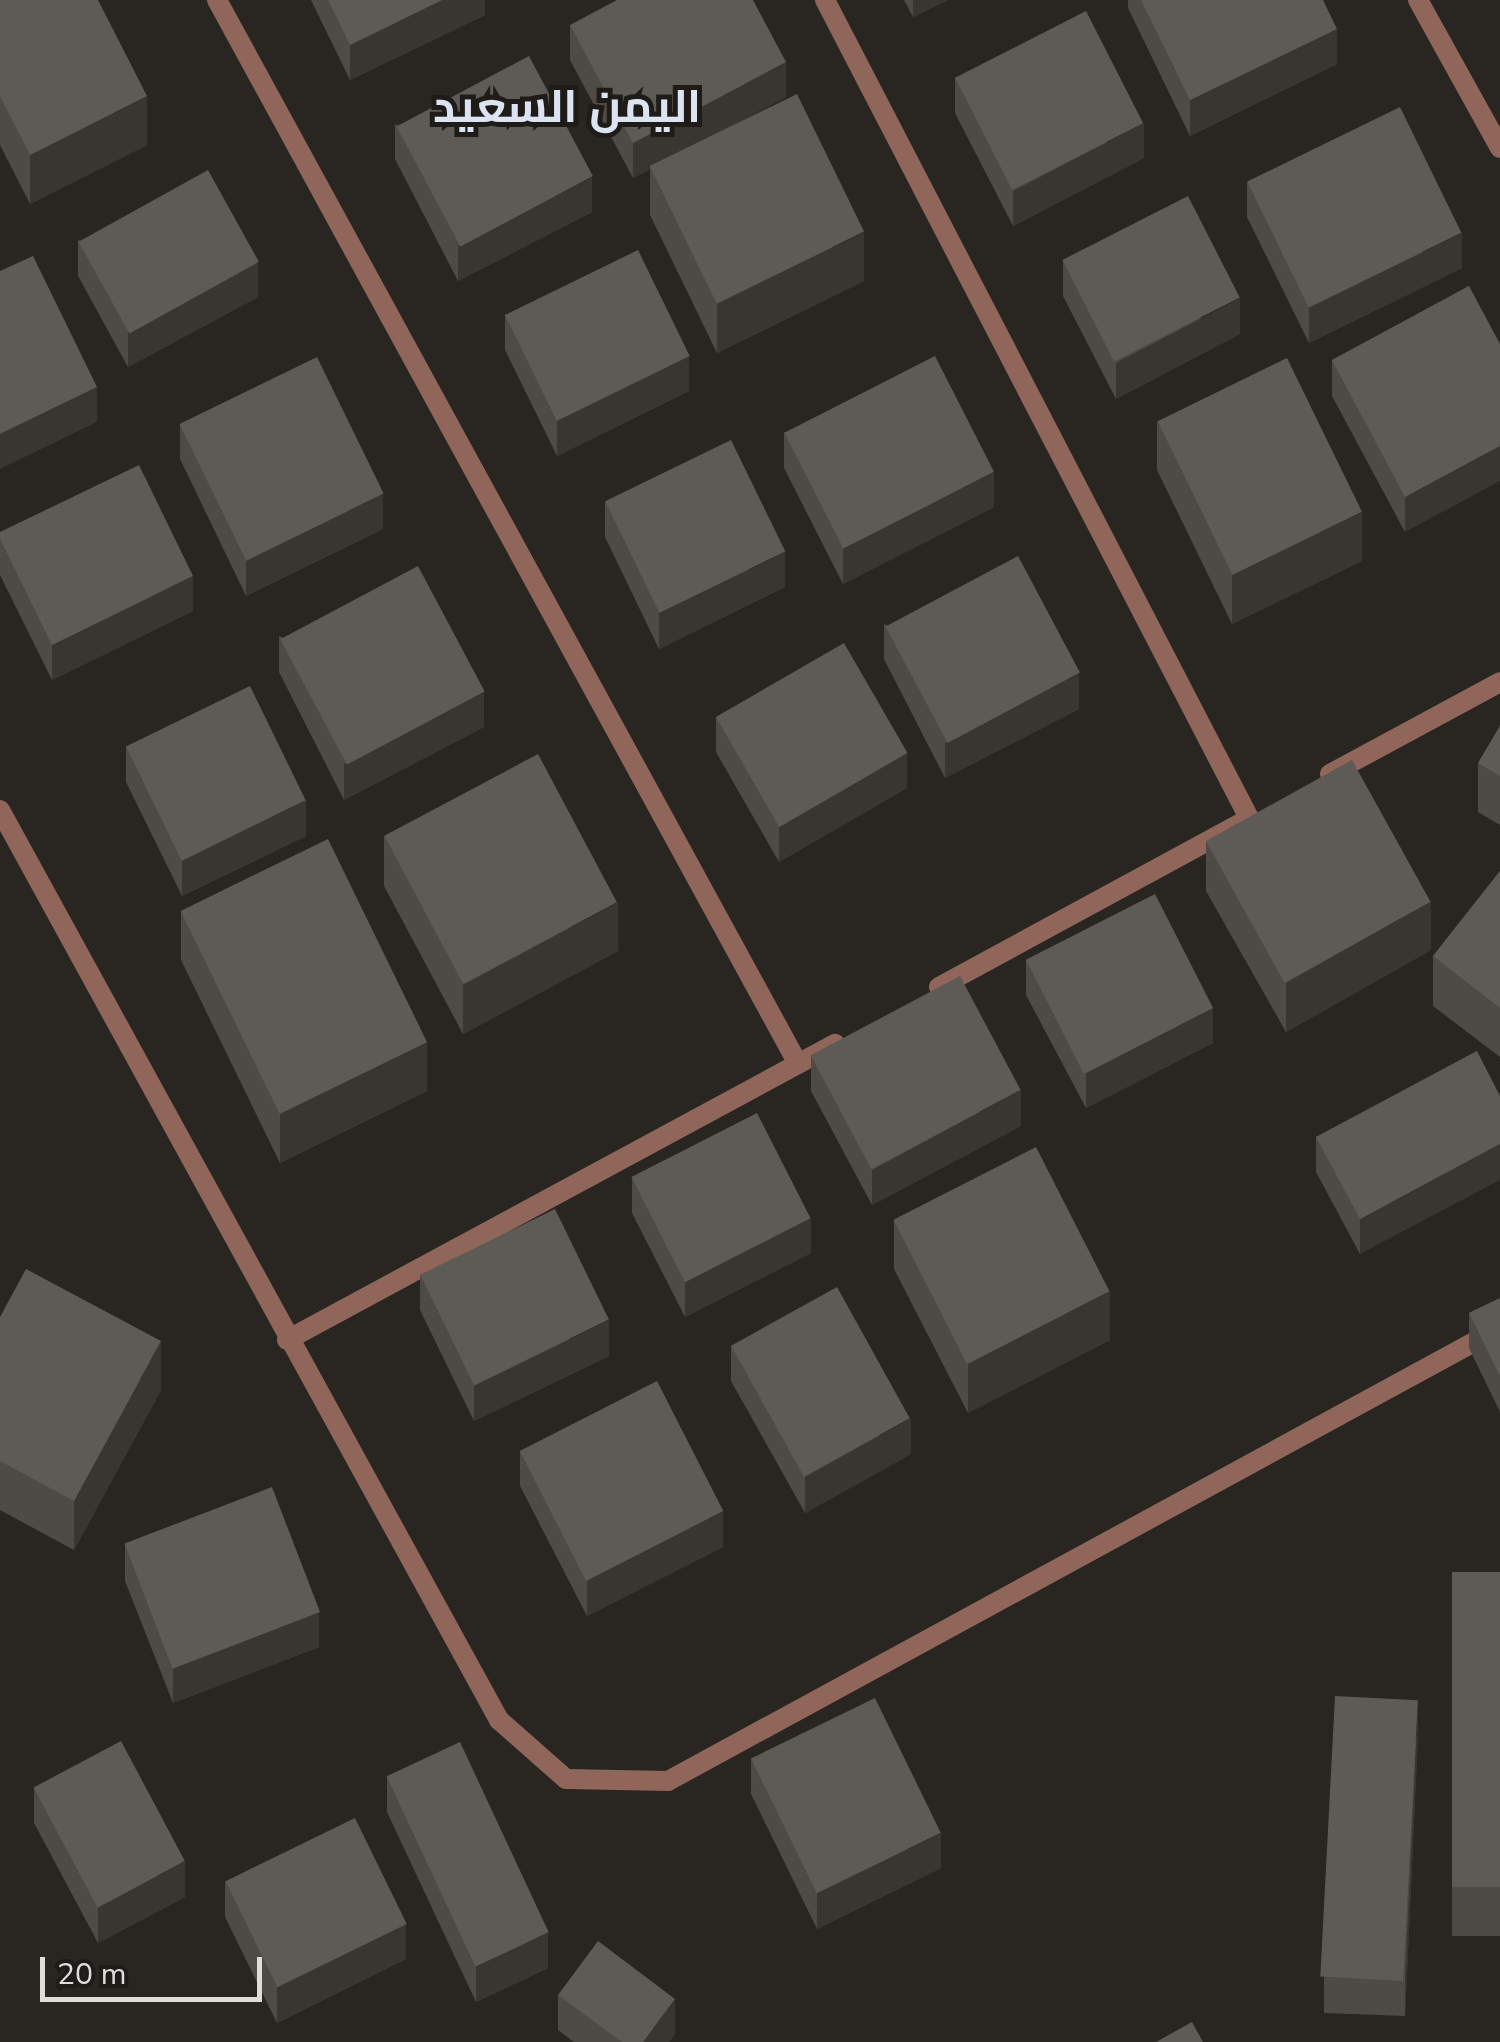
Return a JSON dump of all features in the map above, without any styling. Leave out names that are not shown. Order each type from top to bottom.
[{"type":"street","points":[[217,0],[798,1064]]},
{"type":"street","points":[[825,0],[1257,814],[919,998]]},
{"type":"street","points":[[1418,0],[1500,148]]},
{"type":"street","points":[[1316,782],[1500,682]]},
{"type":"street","points":[[0,810],[499,1720],[566,1779],[668,1781],[1500,1328]]},
{"type":"street","points":[[288,1340],[850,1036]]},
{"type":"building","points":[[0,0],[98,0],[147,96],[30,155],[0,96]]},
{"type":"building","points":[[328,0],[442,0],[350,45]]},
{"type":"building","points":[[617,0],[753,0],[786,62],[633,143],[570,25]]},
{"type":"building","points":[[1141,0],[1323,0],[1337,29],[1190,100]]},
{"type":"building","points":[[1086,11],[1143,123],[1012,190],[955,78]]},
{"type":"building","points":[[529,56],[593,176],[460,247],[397,126]]},
{"type":"building","points":[[797,94],[864,232],[717,303],[650,166]]},
{"type":"building","points":[[1400,107],[1461,233],[1309,307],[1247,182]]},
{"type":"building","points":[[208,170],[259,262],[129,334],[79,242]]},
{"type":"building","points":[[1188,196],[1240,298],[1114,362],[1062,260]]},
{"type":"building","points":[[638,250],[690,356],[557,421],[505,315]]},
{"type":"building","points":[[33,256],[97,387],[0,434],[0,271]]},
{"type":"building","points":[[1469,286],[1500,344],[1500,446],[1405,497],[1332,360]]},
{"type":"building","points":[[935,356],[994,472],[843,549],[784,433]]},
{"type":"building","points":[[317,357],[384,494],[246,561],[179,424]]},
{"type":"building","points":[[1287,358],[1362,512],[1233,575],[1158,421]]},
{"type":"building","points":[[731,440],[785,551],[660,613],[605,501]]},
{"type":"building","points":[[139,465],[193,576],[52,645],[0,532]]},
{"type":"building","points":[[1018,556],[1080,673],[948,743],[886,626]]},
{"type":"building","points":[[418,566],[485,691],[347,765],[280,639]]},
{"type":"building","points":[[844,643],[908,753],[779,827],[716,717]]},
{"type":"building","points":[[250,686],[306,800],[182,861],[126,746]]},
{"type":"building","points":[[1500,726],[1500,776],[1478,763]]},
{"type":"building","points":[[538,754],[617,902],[463,984],[384,836]]},
{"type":"building","points":[[1352,760],[1431,902],[1284,983],[1206,841]]},
{"type":"building","points":[[328,839],[427,1042],[280,1114],[181,911]]},
{"type":"building","points":[[1500,871],[1500,1008],[1433,956]]},
{"type":"building","points":[[1155,894],[1213,1008],[1084,1074],[1026,960]]},
{"type":"building","points":[[960,976],[1021,1090],[871,1169],[811,1055]]},
{"type":"building","points":[[1477,1051],[1500,1096],[1500,1144],[1360,1219],[1316,1137]]},
{"type":"building","points":[[757,1113],[811,1218],[685,1282],[631,1177]]},
{"type":"building","points":[[1036,1147],[1110,1291],[967,1364],[893,1220]]},
{"type":"building","points":[[555,1209],[609,1320],[474,1385],[420,1275]]},
{"type":"building","points":[[26,1269],[161,1341],[74,1501],[0,1461],[0,1317]]},
{"type":"building","points":[[837,1287],[910,1418],[804,1477],[731,1346]]},
{"type":"building","points":[[1500,1298],[1500,1376],[1469,1313]]},
{"type":"building","points":[[657,1381],[723,1511],[586,1581],[520,1451]]},
{"type":"building","points":[[272,1487],[320,1612],[173,1669],[124,1544]]},
{"type":"building","points":[[1452,1572],[1500,1572],[1500,1887],[1452,1887]]},
{"type":"building","points":[[1335,1696],[1418,1700],[1403,1981],[1320,1977]]},
{"type":"building","points":[[875,1698],[941,1833],[817,1893],[751,1758]]},
{"type":"building","points":[[121,1741],[185,1861],[97,1908],[34,1787]]},
{"type":"building","points":[[460,1742],[549,1932],[475,1967],[387,1776]]},
{"type":"building","points":[[355,1818],[407,1924],[277,1987],[226,1881]]},
{"type":"building","points":[[598,1941],[675,1999],[643,2042],[622,2042],[558,1995]]},
{"type":"building","points":[[1192,2022],[1203,2042],[1156,2042]]},
{"type":"district","name":"اليمن السعيد","points":[[567,108]]}]
